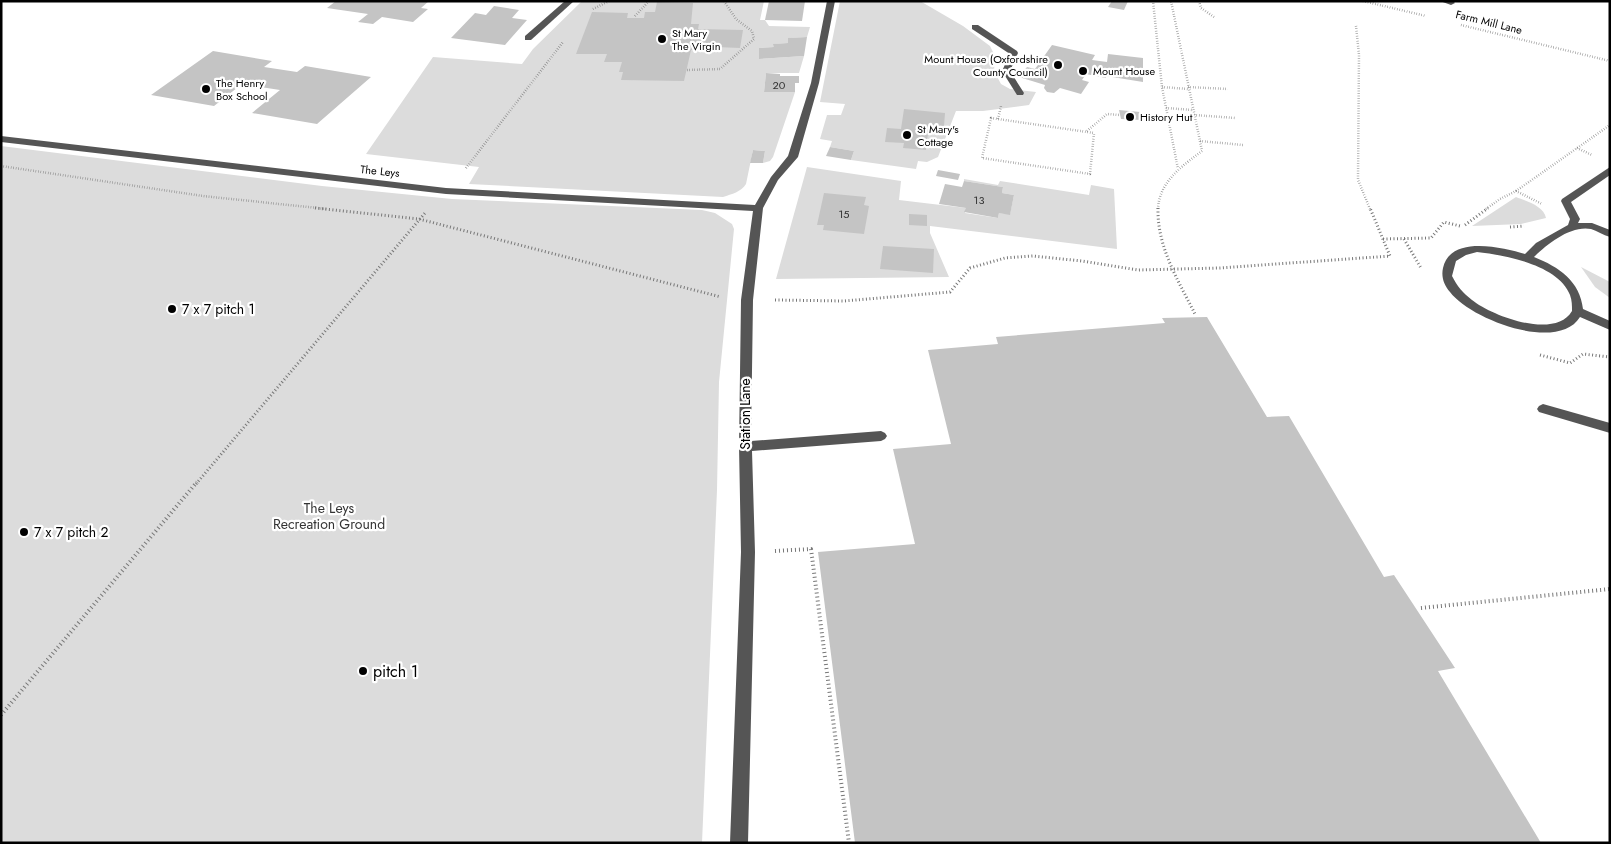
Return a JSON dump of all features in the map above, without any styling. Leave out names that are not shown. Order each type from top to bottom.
[{"type":"street","points":[[528,38],[570,1]]},
{"type":"street","name":"Station Lane","points":[[739,843],[748,552],[745,446],[746,300],[758,208],[774,178],[793,157],[815,83],[831,1]]},
{"type":"street","points":[[975,27],[1014,53],[1006,72],[1020,93]]},
{"type":"street","name":"The Leys","points":[[1,139],[113,154],[446,191],[758,208]]},
{"type":"street","points":[[1572,227],[1575,219],[1566,201],[1610,170]]},
{"type":"street","points":[[1527,258],[1540,245],[1572,227],[1592,226],[1610,234]]},
{"type":"street","points":[[1477,249],[1498,250],[1527,258],[1561,278],[1574,291],[1578,311],[1571,321],[1557,327],[1536,328],[1498,320],[1462,298],[1450,284],[1446,271],[1450,260],[1461,253],[1477,249]]},
{"type":"street","points":[[1578,311],[1610,326]]},
{"type":"street","points":[[1543,409],[1610,428]]},
{"type":"street","points":[[745,446],[881,436]]},
{"type":"path","points":[[586,12],[609,1]]},
{"type":"path","points":[[635,16],[649,1]]},
{"type":"path","points":[[687,70],[720,69],[735,54],[754,40],[752,31],[736,19],[724,1]]},
{"type":"path","points":[[1153,1],[1162,87],[1178,169]]},
{"type":"path","points":[[1170,1],[1202,151],[1178,169],[1164,187],[1156,208],[1160,240],[1172,269],[1195,314]]},
{"type":"path","points":[[1199,1],[1201,8],[1214,17]]},
{"type":"path","points":[[1363,1],[1431,17]]},
{"type":"path","name":"Farm Mill Lane","points":[[1459,24],[1610,61]]},
{"type":"path","points":[[1,166],[203,196],[418,219],[729,299],[844,301],[950,292],[970,268],[1005,258],[1033,256],[1082,261],[1138,270],[1220,268],[1390,256],[1358,180],[1359,55],[1356,26]]},
{"type":"path","points":[[1,715],[418,219],[446,191],[565,38]]},
{"type":"path","points":[[1162,87],[1228,90]]},
{"type":"path","points":[[1166,108],[1194,110]]},
{"type":"path","points":[[1085,131],[1094,133],[1090,174],[982,158],[991,118],[1085,131],[1096,125],[1107,114],[1120,115]]},
{"type":"path","points":[[1194,115],[1236,118]]},
{"type":"path","points":[[1463,226],[1610,125]]},
{"type":"path","points":[[1200,141],[1243,145]]},
{"type":"path","points":[[1516,191],[1543,205]]},
{"type":"path","points":[[1383,239],[1431,238],[1444,222],[1471,228]]},
{"type":"path","points":[[1527,226],[1507,228],[1540,245]]},
{"type":"path","points":[[748,552],[811,549],[849,843]]},
{"type":"path","points":[[1422,608],[1610,589]]},
{"type":"green space","points":[[582,1],[764,1],[760,20],[765,20],[769,26],[810,27],[807,37],[789,38],[788,43],[774,44],[774,47],[759,48],[759,59],[804,56],[799,73],[766,73],[764,92],[795,92],[770,161],[763,163],[765,151],[753,150],[746,184],[739,191],[723,197],[469,184],[479,167],[366,154],[433,57],[522,64],[533,49]]},
{"type":"green space","points":[[840,1],[920,1],[963,26],[990,46],[995,56],[994,71],[1001,84],[1010,89],[1036,92],[1029,105],[983,111],[956,111],[938,157],[927,162],[918,161],[916,169],[851,160],[854,151],[830,147],[832,141],[820,139],[827,115],[841,115],[845,104],[820,102]]},
{"type":"green space","name":"The Leys Recreation Ground","points":[[1,146],[322,186],[452,199],[702,210],[715,213],[732,224],[734,229],[719,382],[717,490],[702,843],[1,843]]},
{"type":"green space","points":[[807,167],[901,181],[899,200],[966,208],[965,213],[998,218],[999,213],[1010,214],[1014,195],[1002,193],[1003,187],[964,181],[964,179],[998,185],[1000,181],[1089,195],[1091,185],[1114,189],[1117,249],[930,226],[930,233],[949,277],[776,279]]},
{"type":"green space","points":[[1516,197],[1538,207],[1545,214],[1546,218],[1521,224],[1472,226]]},
{"type":"green space","points":[[1581,267],[1610,282],[1610,298],[1595,287]]},
{"type":"building","points":[[336,1],[429,1],[421,8],[428,9],[413,22],[382,17],[373,24],[358,22],[368,14],[327,8]]},
{"type":"building","points":[[769,1],[805,1],[802,21],[765,20]]},
{"type":"building","points":[[1112,1],[1128,1],[1124,10],[1108,7]]},
{"type":"building","name":"St Mary The Virgin","points":[[657,2],[693,3],[691,24],[699,24],[698,29],[743,30],[740,48],[716,47],[715,50],[691,50],[684,81],[621,80],[623,72],[619,72],[622,62],[604,62],[607,54],[576,54],[592,12],[628,13],[627,18],[644,18],[645,12],[655,12]]},
{"type":"building","points":[[494,6],[519,10],[512,18],[527,20],[505,45],[451,38],[475,13],[486,15]]},
{"type":"building","points":[[807,37],[804,56],[759,59],[759,48],[774,47],[773,44],[788,43],[788,38]]},
{"type":"building","name":"Mount House","points":[[1052,45],[1095,55],[1092,60],[1107,62],[1108,54],[1143,58],[1143,82],[1086,74],[1082,80],[1089,82],[1081,94],[1060,88],[1054,93],[1047,92],[1044,88],[1045,85],[1019,77],[1027,67],[1035,69]]},
{"type":"building","points":[[213,51],[272,61],[264,67],[297,72],[305,66],[371,77],[317,124],[252,113],[280,90],[242,84],[214,106],[151,95]]},
{"type":"building","points":[[766,73],[780,74],[780,76],[799,76],[799,83],[795,83],[795,92],[764,92]]},
{"type":"building","name":"St Mary's Cottage","points":[[904,109],[945,113],[944,126],[929,125],[926,150],[903,148],[904,143],[885,142],[887,128],[901,129]]},
{"type":"building","name":"History Hut","points":[[1119,110],[1140,112],[1141,120],[1121,119]]},
{"type":"building","points":[[830,147],[854,151],[851,160],[826,156]]},
{"type":"building","points":[[753,150],[765,151],[763,163],[750,163]]},
{"type":"building","points":[[938,170],[960,174],[958,180],[936,176]]},
{"type":"building","points":[[964,181],[1003,187],[1002,193],[1014,195],[1010,215],[999,213],[998,218],[964,212],[966,208],[939,204],[945,184],[962,187]]},
{"type":"building","points":[[824,193],[866,197],[864,205],[869,206],[864,234],[823,230],[824,225],[817,225]]},
{"type":"building","points":[[909,214],[927,215],[927,226],[909,225]]},
{"type":"building","points":[[883,246],[934,249],[933,273],[880,269]]},
{"type":"building","points":[[1207,317],[1267,417],[1289,416],[1384,577],[1394,575],[1455,668],[1438,671],[1541,843],[855,843],[818,552],[915,544],[893,449],[951,444],[928,350],[998,344],[996,337],[1165,323],[1162,318]]},
{"type":"place","name":"St Mary The Virgin","points":[[662,39]]},
{"type":"place","name":"Mount House (Oxfordshire County Council)","points":[[1058,65]]},
{"type":"place","name":"Mount House","points":[[1083,71]]},
{"type":"place","name":"The Henry Box School","points":[[206,89]]},
{"type":"place","name":"History Hut","points":[[1130,117]]},
{"type":"place","name":"St Mary's Cottage","points":[[907,135]]},
{"type":"place","name":"7 x 7 pitch 1","points":[[172,309]]},
{"type":"place","name":"7 x 7 pitch 2","points":[[24,532]]},
{"type":"place","name":"pitch 1","points":[[363,671]]}]
